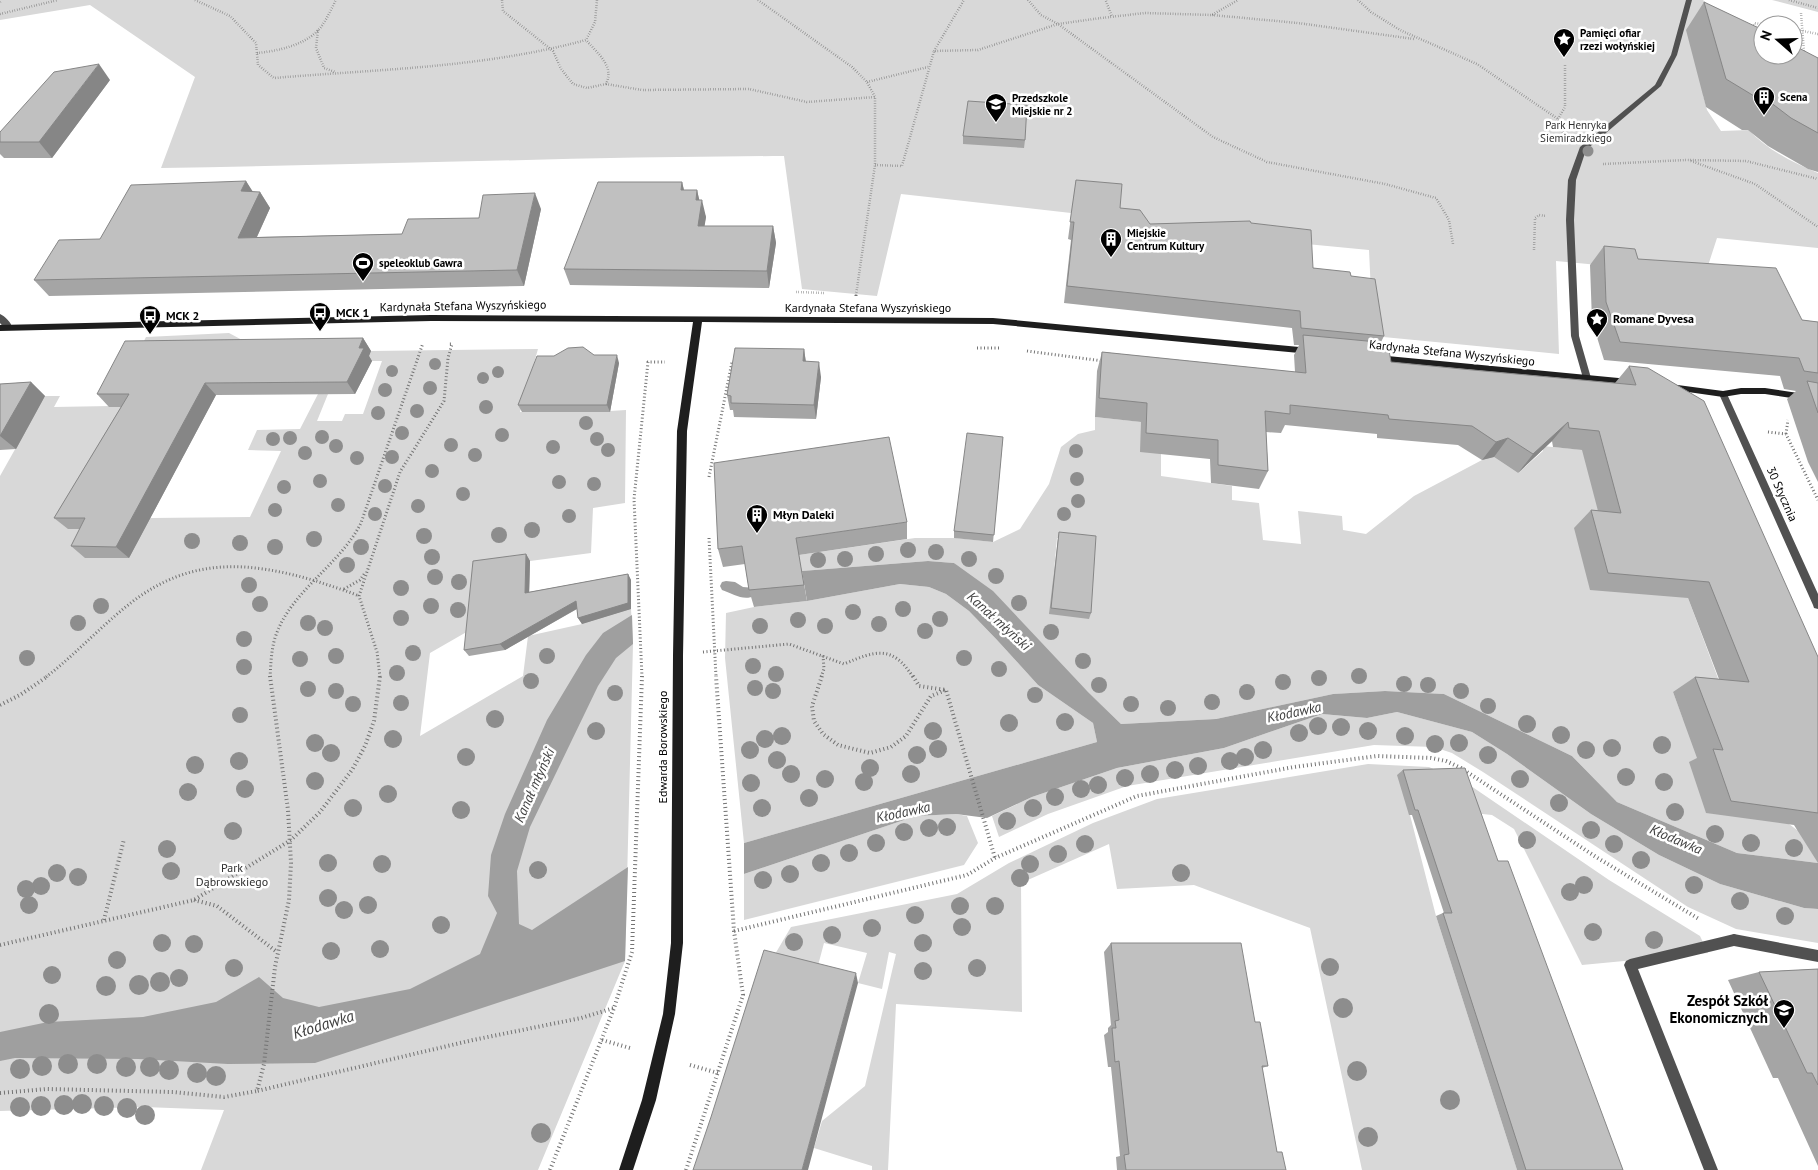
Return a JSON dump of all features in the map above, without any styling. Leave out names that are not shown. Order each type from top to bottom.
[{"type":"main road","name":"Kardynała Stefana Wyszyńskiego","points":[[4,328],[431,318],[994,321],[1324,352]]},
{"type":"main road","name":"Edwarda Borowskiego","points":[[626,1170],[649,1100],[669,1014],[677,943],[676,824],[682,431],[698,319]]},
{"type":"main road","name":"Kardynała Stefana Wyszyńskiego","points":[[1363,356],[1640,383]]},
{"type":"main road","points":[[1658,385],[1723,394],[1741,390],[1765,391],[1818,399]]},
{"type":"street","points":[[1587,378],[1575,336],[1570,220],[1572,180],[1583,149],[1658,86],[1674,55],[1689,0]]},
{"type":"street","name":"Kardynała Stefana Wyszyńskiego","points":[[0,317],[4,328]]},
{"type":"street","name":"30 Stycznia","points":[[1723,394],[1818,605]]},
{"type":"street","points":[[1710,1170],[1630,965],[1734,940],[1818,956]]},
{"type":"path","points":[[0,14],[58,0]]},
{"type":"path","points":[[195,0],[230,16],[256,43],[258,65],[274,78],[487,61],[553,51],[586,40],[594,22],[597,0]]},
{"type":"path","points":[[336,0],[318,30],[316,48],[324,68],[336,73]]},
{"type":"path","points":[[502,0],[503,11],[553,51],[561,69],[573,84],[587,88],[606,84],[642,90],[749,89],[807,102],[875,96]]},
{"type":"path","points":[[758,0],[852,67],[868,82],[875,96],[875,165],[853,320]]},
{"type":"path","points":[[875,165],[902,166],[934,51],[964,0]]},
{"type":"path","points":[[1028,0],[1041,15],[1058,24],[1213,137],[1267,162],[1385,184],[1436,198],[1449,220],[1453,244]]},
{"type":"path","points":[[1212,15],[1238,0]]},
{"type":"path","points":[[1358,0],[1388,24],[1417,40],[1477,64],[1558,119],[1564,107],[1564,64]]},
{"type":"path","points":[[1789,0],[1818,8]]},
{"type":"path","points":[[1106,2],[1112,16]]},
{"type":"path","points":[[934,51],[978,50],[1058,24],[1144,13],[1212,15],[1298,23],[1417,40]]},
{"type":"path","points":[[257,53],[271,52],[287,46],[318,30]]},
{"type":"path","points":[[1803,30],[1818,34]]},
{"type":"path","points":[[586,40],[610,67],[610,76],[606,84]]},
{"type":"path","points":[[1803,44],[1804,57]]},
{"type":"path","points":[[868,82],[929,66]]},
{"type":"path","points":[[1577,165],[1686,160],[1746,161],[1818,179]]},
{"type":"path","points":[[1686,160],[1755,184],[1818,227]]},
{"type":"path","points":[[257,1091],[277,952],[285,921],[290,889],[291,840],[269,664],[276,634],[297,597],[348,545],[361,523],[431,318]]},
{"type":"path","points":[[423,345],[432,344]]},
{"type":"path","points":[[0,945],[194,900],[291,840],[320,812],[342,784],[365,746],[374,721],[380,678],[377,652],[359,596],[400,472],[444,401],[448,388],[449,351],[452,344],[442,344]]},
{"type":"path","points":[[550,1170],[602,1040],[632,952],[642,677],[634,499],[648,362],[666,362]]},
{"type":"path","points":[[709,481],[732,362]]},
{"type":"path","points":[[686,1170],[743,995],[734,930],[714,651],[709,538]]},
{"type":"path","points":[[0,705],[20,696],[55,672],[132,602],[185,573],[223,565],[263,567],[344,589],[359,596]]},
{"type":"path","points":[[344,589],[360,580],[367,571]]},
{"type":"path","points":[[678,656],[789,644],[824,655],[844,664],[869,653],[894,656],[909,668],[920,686],[946,690]]},
{"type":"path","points":[[824,655],[824,669],[812,706],[814,721],[823,734],[838,745],[852,750],[870,753],[891,748],[906,736],[931,696],[946,690]]},
{"type":"path","points":[[946,690],[995,858]]},
{"type":"path","points":[[734,930],[967,875],[995,858],[1137,796],[1294,767],[1377,756],[1404,756],[1432,758],[1446,761],[1461,768],[1596,857],[1734,940]]},
{"type":"path","points":[[104,921],[124,839]]},
{"type":"path","points":[[194,900],[217,906],[277,952]]},
{"type":"path","points":[[0,1093],[47,1089],[173,1092],[224,1097],[257,1091],[472,1040],[581,1018],[614,1008]]},
{"type":"path","points":[[602,1040],[630,1048]]},
{"type":"path","points":[[690,1065],[718,1073]]},
{"type":"green space","name":"Park Henryka Siemiradzkiego","points":[[0,0],[1703,0],[1725,22],[1703,95],[1707,110],[1721,131],[1749,130],[1772,150],[1818,173],[1818,248],[1717,238],[1705,275],[1556,261],[1559,354],[1373,336],[1369,250],[1244,238],[1071,213],[901,194],[877,296],[802,289],[784,156],[161,168],[195,77],[90,5],[0,20]]},
{"type":"green space","points":[[1772,0],[1818,0],[1818,12]]},
{"type":"green space","name":"Park Dąbrowskiego","points":[[229,333],[244,341],[68,529],[99,529],[151,518],[250,517],[281,451],[248,450],[257,430],[300,429],[318,394],[328,394],[317,421],[342,421],[345,414],[363,414],[382,361],[367,361],[371,351],[538,349],[520,412],[610,412],[626,410],[625,503],[593,508],[591,553],[530,561],[470,630],[430,653],[420,736],[523,676],[528,636],[582,624],[631,609],[633,644],[625,961],[538,1170],[201,1170],[224,1110],[144,1107],[0,1111],[0,476],[45,396],[60,396],[54,407],[111,406],[146,337]]},
{"type":"green space","points":[[1095,417],[1161,424],[1161,476],[1232,486],[1232,500],[1259,503],[1263,540],[1301,544],[1298,511],[1342,516],[1343,530],[1366,534],[1414,496],[1482,460],[1494,457],[1518,473],[1543,451],[1542,446],[1607,452],[1688,598],[1725,697],[1673,692],[1683,719],[1708,723],[1789,824],[1797,830],[1818,833],[1818,863],[1737,853],[1617,802],[1572,756],[1444,694],[1385,691],[1333,694],[1216,719],[1121,724],[954,563],[928,561],[802,571],[799,555],[915,538],[956,538],[993,542],[1020,529],[1049,484],[1061,447],[1078,434],[1095,430]],"holes":[[[1057,538],[1094,543],[1053,582]]]},
{"type":"green space","points":[[900,584],[929,587],[946,594],[969,611],[1038,685],[1093,723],[1097,742],[744,843],[725,658],[726,613]]},
{"type":"green space","points":[[1397,712],[1472,732],[1507,754],[1591,814],[1659,855],[1720,884],[1804,908],[1818,909],[1818,943],[1736,929],[1688,907],[1483,772],[1452,753],[1434,747],[1374,745],[1127,786],[1048,814],[999,837],[992,816],[1032,797],[1117,768],[1224,748],[1322,714],[1367,718]]},
{"type":"green space","points":[[1368,764],[1429,767],[1471,786],[1609,880],[1700,936],[1708,953],[1582,965],[1514,829],[1492,815],[1473,813],[1410,815],[1436,916],[1517,1170],[1362,1170],[1310,928],[1194,885],[1117,889],[1109,844],[1021,883],[1022,1012],[896,1004],[888,1170],[872,1170],[872,1166],[814,1148],[822,1121],[865,1086],[896,954],[889,952],[882,989],[858,983],[867,953],[824,943],[816,973],[771,961],[791,927],[957,894],[1009,863],[1093,823],[1157,799]]},
{"type":"green space","points":[[956,814],[967,816],[978,843],[964,865],[744,920],[744,874],[916,816]]},
{"type":"water","name":"Kłodawka","points":[[928,561],[954,563],[993,591],[1088,692],[1121,724],[1216,719],[1333,694],[1385,691],[1444,694],[1572,756],[1617,802],[1737,853],[1818,863],[1818,909],[1804,908],[1720,884],[1659,855],[1591,814],[1507,754],[1472,732],[1397,712],[1367,718],[1322,714],[1224,748],[1117,768],[1032,797],[987,818],[956,814],[916,816],[744,874],[744,843],[1097,742],[1093,723],[1038,685],[969,611],[946,594],[929,587],[900,584],[807,601],[802,571]]},
{"type":"water","name":"Kłodawka","points":[[632,615],[633,644],[616,658],[598,686],[530,827],[517,871],[519,924],[532,930],[628,867],[625,961],[315,1063],[228,1064],[138,1059],[15,1058],[0,1061],[0,1032],[48,1022],[143,1017],[216,1002],[259,977],[283,998],[319,1007],[410,989],[480,954],[497,913],[488,896],[491,855],[505,814],[547,720],[586,655],[603,633]]},
{"type":"building","points":[[1704,2],[1753,25],[1753,65],[1803,65],[1803,50],[1818,58],[1818,133],[1791,118],[1770,102],[1764,102],[1726,79]]},
{"type":"building","points":[[99,64],[39,142],[0,142],[0,132],[54,72]]},
{"type":"building","name":"Przedszkole Miejskie nr 2","points":[[968,101],[1027,105],[1025,140],[963,136]]},
{"type":"building","points":[[1076,180],[1122,184],[1120,208],[1140,210],[1150,224],[1250,221],[1251,223],[1311,230],[1313,268],[1350,272],[1351,276],[1375,279],[1384,336],[1301,328],[1300,311],[1067,286],[1074,222],[1070,222]]},
{"type":"building","points":[[246,181],[241,191],[260,192],[238,238],[402,234],[408,219],[479,218],[483,195],[535,193],[517,270],[34,280],[59,240],[100,239],[131,185]]},
{"type":"building","points":[[598,182],[682,182],[681,190],[697,190],[696,200],[702,200],[698,226],[773,226],[767,271],[564,269]]},
{"type":"building","points":[[1604,246],[1635,249],[1638,259],[1776,268],[1802,320],[1818,322],[1818,373],[1804,371],[1799,358],[1620,342],[1606,302]]},
{"type":"building","points":[[1303,335],[1388,343],[1391,362],[1462,369],[1636,385],[1629,366],[1648,368],[1704,401],[1818,657],[1818,813],[1731,801],[1713,749],[1723,750],[1695,677],[1749,682],[1709,582],[1608,573],[1591,510],[1621,513],[1599,431],[1569,428],[1568,422],[1533,454],[1508,438],[1496,442],[1472,426],[1389,419],[1388,415],[1290,405],[1290,414],[1265,411],[1268,471],[1218,465],[1218,440],[1146,433],[1147,403],[1099,398],[1102,352],[1306,373]]},
{"type":"building","points":[[363,338],[359,348],[364,348],[347,382],[205,383],[116,547],[71,546],[85,518],[54,518],[129,394],[97,394],[125,341]]},
{"type":"building","points":[[583,347],[594,355],[617,355],[607,405],[518,405],[537,356],[554,356],[568,348]]},
{"type":"building","points":[[735,348],[804,349],[803,361],[819,362],[814,405],[731,403],[731,396],[727,395]]},
{"type":"building","points":[[1807,381],[1818,383],[1818,413]]},
{"type":"building","points":[[31,382],[0,436],[0,384]]},
{"type":"building","points":[[967,433],[1003,437],[994,535],[954,531]]},
{"type":"building","points":[[889,437],[907,522],[796,538],[804,585],[749,590],[742,546],[718,549],[714,463]]},
{"type":"building","points":[[1059,532],[1096,536],[1091,613],[1051,608]]},
{"type":"building","points":[[526,554],[525,593],[628,574],[628,603],[578,618],[576,601],[500,644],[464,650],[473,561]]},
{"type":"building","points":[[1465,768],[1498,861],[1508,861],[1623,1170],[1526,1170],[1443,913],[1452,913],[1418,810],[1415,810],[1403,770]]},
{"type":"building","points":[[1111,943],[1241,943],[1255,1022],[1260,1022],[1268,1066],[1262,1066],[1277,1152],[1282,1152],[1286,1170],[1126,1170],[1124,1155],[1129,1154],[1119,1061],[1115,1062],[1112,1028],[1116,1028],[1115,1021],[1119,1020]]},
{"type":"building","points":[[764,950],[856,973],[802,1170],[693,1170],[711,1117]]},
{"type":"building","points":[[1818,969],[1818,1085],[1812,1073],[1807,1073],[1759,972]]},
{"type":"waterway","name":"Kanał młyński","points":[[726,586],[731,586],[741,593],[751,592]]},
{"type":"place","name":"Pamięci ofiar rzezi wołyńskiej","points":[[1564,58]]},
{"type":"place","name":"Scena","points":[[1764,116]]},
{"type":"place","name":"Przedszkole Miejskie nr 2","points":[[996,123]]},
{"type":"place","name":"Miejskie Centrum Kultury","points":[[1111,258]]},
{"type":"place","name":"speleoklub Gawra","points":[[363,282]]},
{"type":"place","name":"MCK 1","points":[[320,332]]},
{"type":"place","name":"MCK 2","points":[[150,335]]},
{"type":"place","name":"Romane Dyvesa","points":[[1597,338]]},
{"type":"place","name":"Młyn Daleki","points":[[757,534]]},
{"type":"place","name":"Zespół Szkół Ekonomicznych","points":[[1784,1029]]}]
